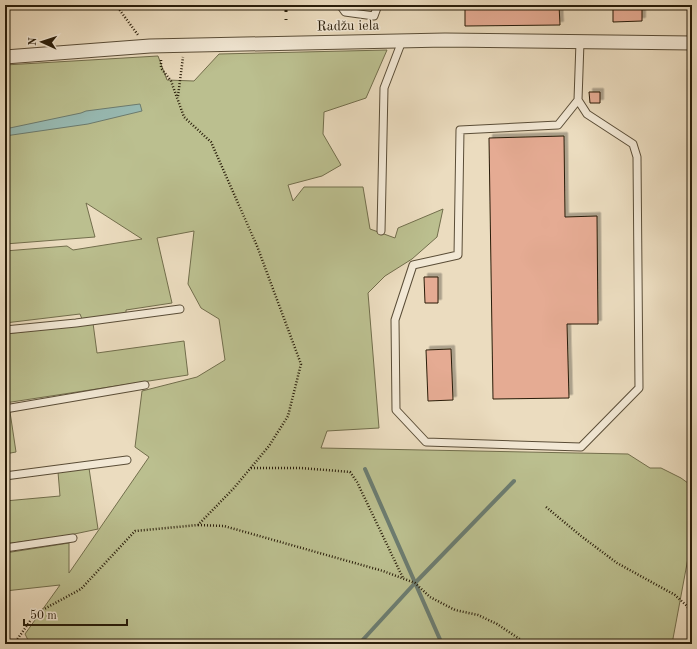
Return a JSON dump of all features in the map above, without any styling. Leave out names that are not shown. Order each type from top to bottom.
[{"type":"street","name":"Radžu iela","points":[[5,57],[160,46],[445,40],[692,43]]},
{"type":"lane","points":[[340,5],[345,12],[374,16],[378,5]]},
{"type":"lane","points":[[381,230],[384,88],[402,41]]},
{"type":"lane","points":[[578,100],[558,125],[460,130],[458,255],[413,265],[395,320],[396,410],[426,442],[581,447],[639,388],[638,157],[633,144],[587,114],[578,100],[580,42]]},
{"type":"lane","points":[[5,330],[76,323],[180,309]]},
{"type":"lane","points":[[5,409],[144,385]]},
{"type":"lane","points":[[5,476],[127,460]]},
{"type":"lane","points":[[5,548],[73,538]]},
{"type":"path","points":[[116,5],[145,47]]},
{"type":"path","points":[[160,46],[161,68],[171,81],[178,96],[184,117],[211,142],[257,246],[301,364],[288,416],[269,446],[234,488],[198,525]]},
{"type":"path","points":[[178,96],[186,46]]},
{"type":"path","points":[[251,468],[301,468],[350,472],[357,482],[403,579]]},
{"type":"path","points":[[546,507],[617,563],[675,594],[687,606],[692,616]]},
{"type":"path","points":[[14,644],[35,614],[81,589],[135,531],[198,525],[224,526],[383,571],[415,583],[430,597],[455,610],[478,615],[497,624],[521,640],[534,644]]},
{"type":"green space","points":[[387,50],[366,98],[324,112],[323,134],[341,165],[322,176],[288,185],[293,201],[304,187],[363,187],[370,229],[395,238],[398,228],[443,209],[437,237],[412,259],[385,276],[368,293],[379,428],[327,431],[321,448],[628,454],[650,468],[661,468],[681,478],[692,486],[692,532],[672,644],[30,644],[25,634],[60,585],[5,591],[5,553],[69,543],[69,573],[149,457],[135,447],[142,391],[197,377],[225,360],[219,319],[201,308],[188,284],[194,231],[157,238],[172,303],[126,310],[126,314],[82,319],[80,314],[5,323],[5,251],[67,246],[73,250],[142,239],[86,203],[95,237],[5,244],[5,65],[158,56],[167,80],[194,81],[219,54]]},
{"type":"green space","points":[[93,323],[97,353],[184,341],[188,375],[5,403],[5,334]]},
{"type":"green space","points":[[10,412],[16,452],[5,454],[5,413]]},
{"type":"green space","points":[[89,468],[98,529],[65,536],[5,544],[5,501],[60,496],[58,472]]},
{"type":"water","points":[[140,104],[142,111],[88,124],[5,136],[5,129],[86,111]]},
{"type":"building","points":[[465,5],[559,5],[560,25],[465,26]]},
{"type":"building","points":[[613,5],[642,5],[642,21],[613,22]]},
{"type":"building","points":[[589,92],[600,92],[600,103],[590,103]]},
{"type":"building","points":[[564,136],[565,217],[597,216],[598,324],[567,324],[569,398],[493,399],[489,138]]},
{"type":"building","points":[[424,277],[438,277],[438,303],[425,303]]},
{"type":"building","points":[[451,349],[453,400],[428,401],[426,350]]},
{"type":"waterway","points":[[365,469],[442,644]]},
{"type":"waterway","points":[[359,644],[415,583],[514,481]]},
{"type":"railway","points":[[286,5],[286,20]]}]
